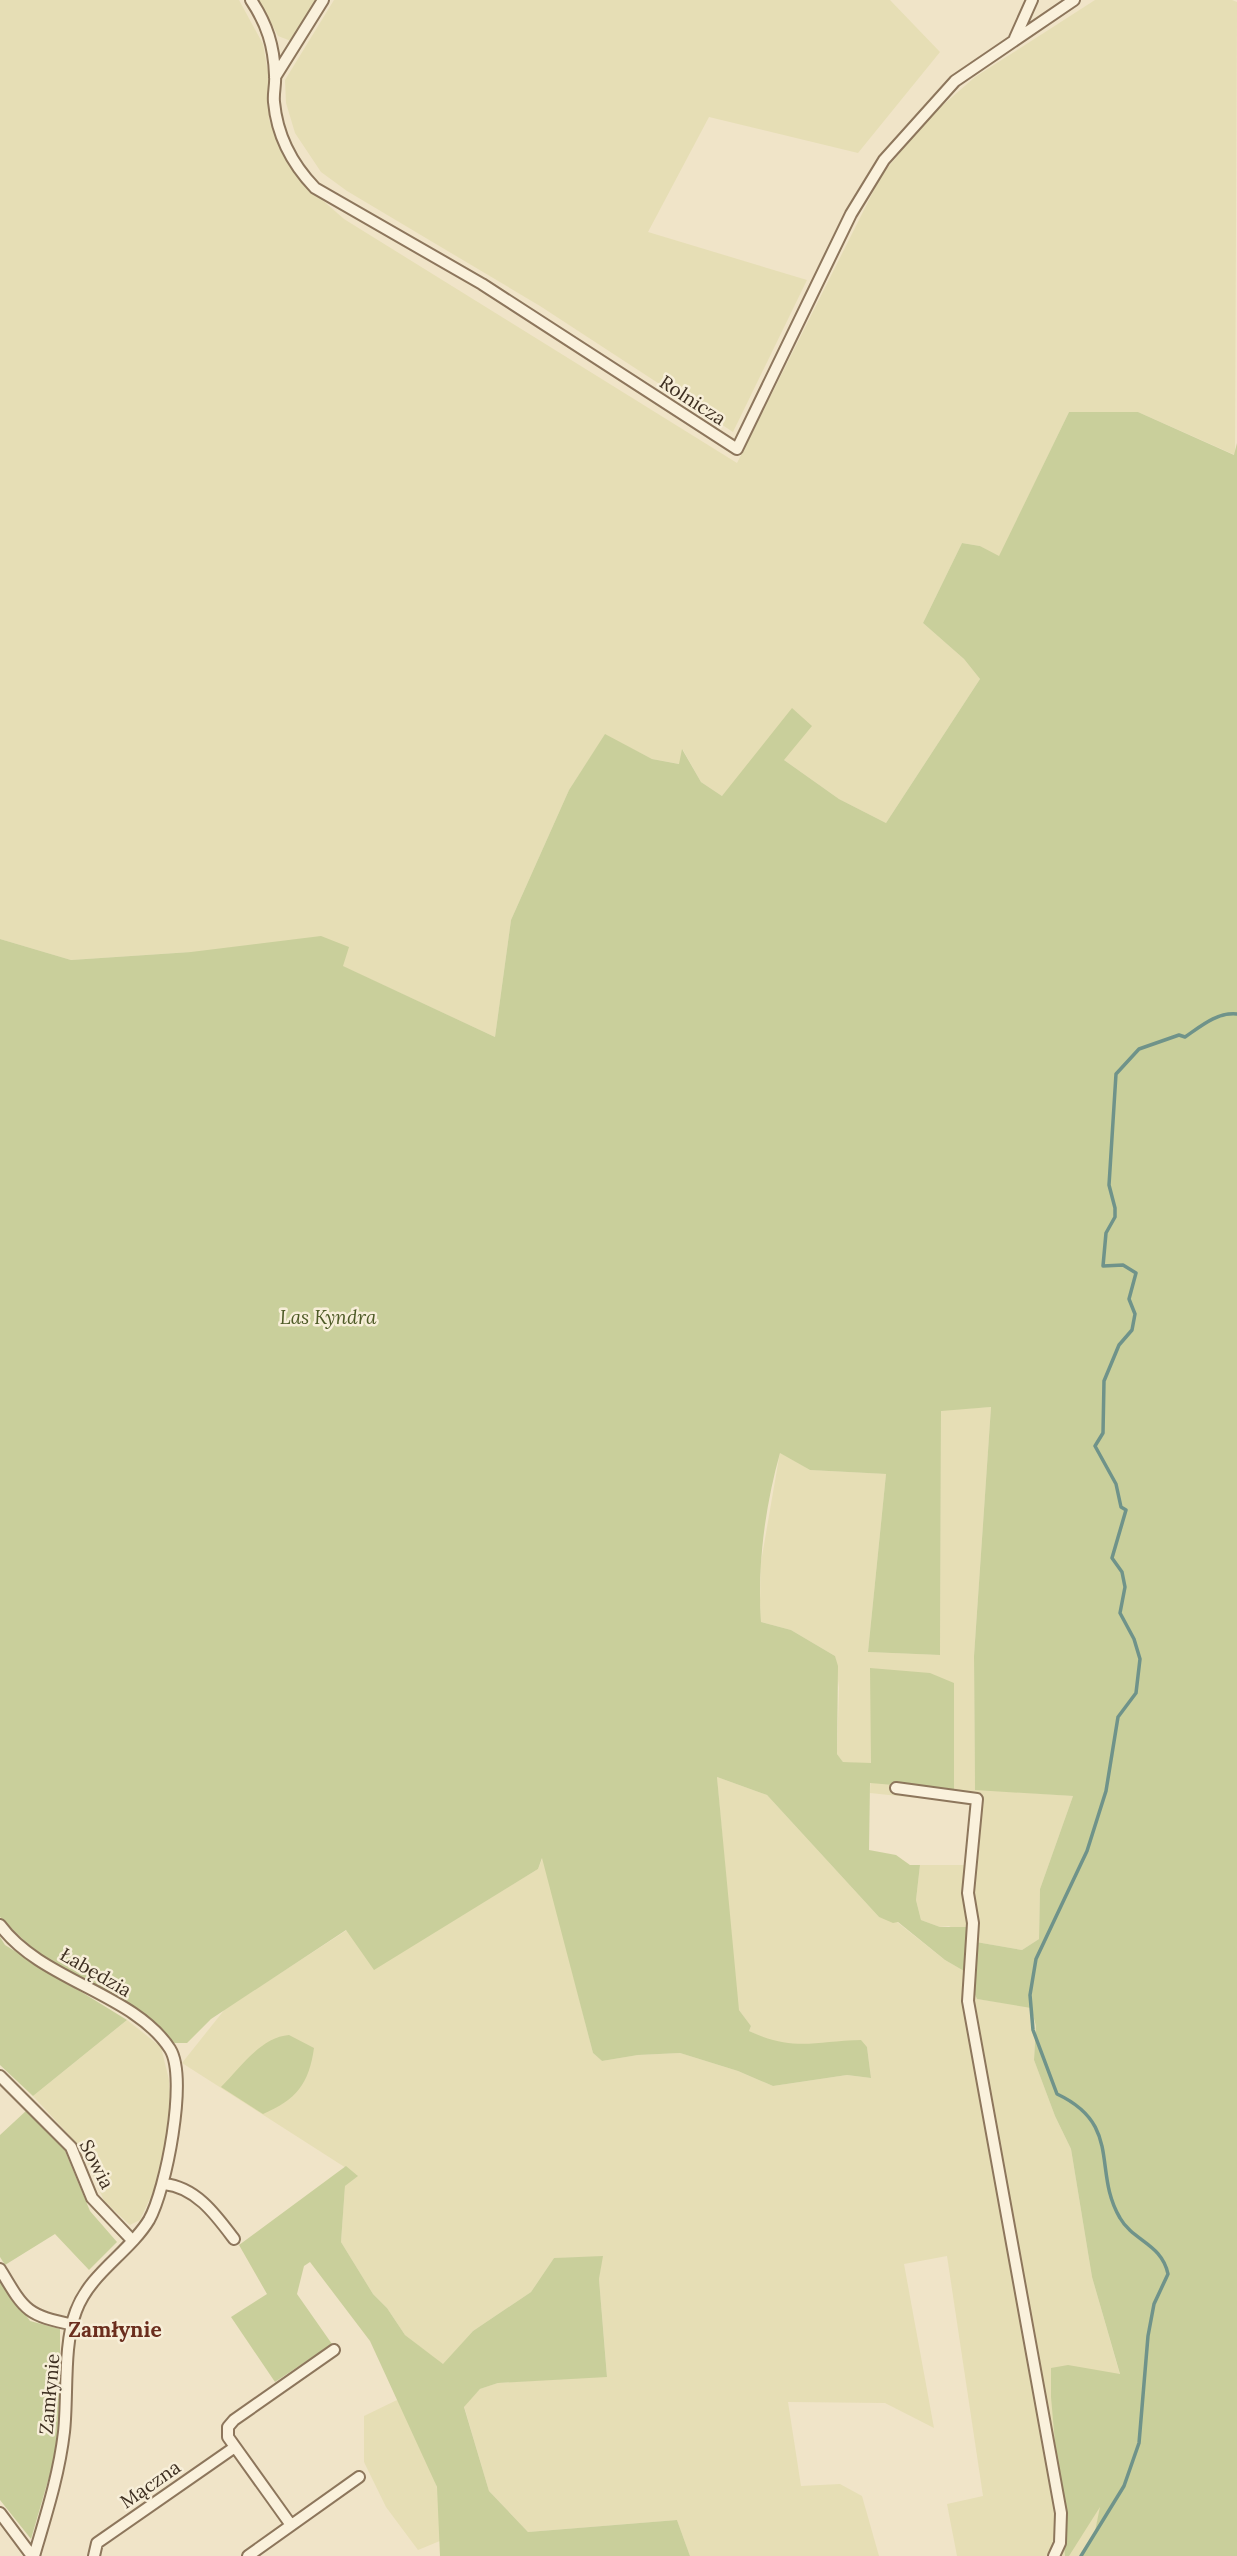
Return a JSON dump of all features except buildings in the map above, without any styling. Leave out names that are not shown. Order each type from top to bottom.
[{"type":"street","name":"Rolnicza","points":[[251,0],[264,19],[272,41],[274,99],[280,130],[297,169],[315,188],[482,284],[737,449],[852,214],[884,160],[955,81],[1074,0]]},
{"type":"street","points":[[275,77],[323,0]]},
{"type":"street","points":[[1015,38],[1032,0]]},
{"type":"street","points":[[896,1788],[977,1799],[968,1893],[972,1923],[968,2001],[1061,2513],[1060,2543],[1054,2556]]},
{"type":"street","name":"Łabędzia","points":[[0,1925],[10,1939],[69,1980],[126,2008],[163,2040],[172,2052]]},
{"type":"street","name":"Zamłynie","points":[[33,2556],[56,2481],[64,2431],[66,2375],[76,2311],[99,2274],[148,2221],[164,2184],[174,2119],[172,2052]]},
{"type":"street","name":"Sowia","points":[[0,2076],[71,2147],[92,2198],[131,2239]]},
{"type":"street","points":[[164,2184],[179,2185],[210,2208],[234,2239]]},
{"type":"street","points":[[0,2269],[26,2309],[37,2318],[74,2325]]},
{"type":"street","points":[[291,2525],[228,2437],[228,2427],[233,2420],[334,2350]]},
{"type":"street","name":"Mączna","points":[[94,2556],[97,2543],[235,2446]]},
{"type":"street","points":[[248,2556],[359,2477]]},
{"type":"street","points":[[0,2513],[33,2556]]},
{"type":"shaded area","points":[[0,0],[239,0],[263,44],[268,72],[269,119],[279,146],[291,167],[312,191],[344,219],[737,463],[881,176],[927,119],[975,77],[1095,0],[1232,0],[1237,2],[1235,455],[1138,412],[1069,412],[999,557],[980,546],[962,543],[923,623],[964,659],[980,679],[886,823],[839,799],[784,760],[722,796],[701,782],[683,750],[680,764],[652,759],[605,735],[569,790],[511,920],[495,1037],[342,966],[191,952],[71,960],[0,939]]},
{"type":"shaded area","points":[[259,0],[316,0],[291,41],[278,36]]},
{"type":"shaded area","points":[[334,0],[890,0],[940,52],[858,153],[709,117],[648,232],[807,280],[733,432],[540,306],[347,191],[321,172],[295,133],[286,103],[285,80]]},
{"type":"shaded area","points":[[991,1407],[974,1656],[975,1789],[1073,1796],[1040,1889],[1039,1939],[1022,1950],[976,1942],[949,1926],[940,1927],[921,1920],[916,1900],[920,1865],[975,1865],[975,1804],[870,1793],[871,1764],[843,1762],[837,1754],[839,1688],[835,1656],[791,1630],[761,1622],[761,1562],[780,1452],[810,1470],[886,1474],[868,1652],[940,1655],[941,1410]]},
{"type":"shaded area","points":[[717,1777],[767,1795],[879,1917],[897,1922],[945,1960],[964,1971],[977,1999],[1031,2007],[1036,2026],[1034,2060],[1055,2116],[1071,2149],[1092,2277],[1120,2375],[1111,2466],[1095,2531],[1080,2556],[957,2556],[947,2504],[983,2496],[947,2256],[904,2264],[934,2428],[885,2403],[788,2402],[801,2486],[840,2484],[862,2496],[879,2556],[690,2556],[677,2520],[528,2532],[489,2491],[464,2406],[480,2389],[498,2383],[607,2376],[599,2279],[602,2257],[554,2258],[531,2292],[473,2331],[443,2365],[405,2335],[387,2308],[373,2294],[341,2242],[345,2186],[357,2175],[182,2063],[225,2009],[347,1930],[374,1969],[538,1869],[543,1857],[593,2053],[602,2061],[638,2055],[680,2053],[738,2071],[773,2086],[847,2075],[871,2078],[867,2047],[859,2040],[795,2046],[774,2043],[749,2031],[751,2026],[737,2003]]},
{"type":"shaded area","points":[[127,2020],[161,2047],[169,2080],[171,2114],[160,2177],[140,2220],[130,2225],[104,2201],[82,2149],[33,2096]]},
{"type":"shaded area","points":[[397,2400],[418,2427],[452,2536],[418,2550],[386,2507],[364,2462],[364,2416]]},
{"type":"green space","name":"Las Kyndra","points":[[1069,412],[1138,412],[1234,455],[1237,443],[1237,2556],[1080,2556],[1095,2531],[1100,2507],[1069,2556],[1065,2556],[1051,2397],[1051,2368],[1068,2365],[1120,2374],[1092,2277],[1071,2149],[1055,2116],[1034,2060],[1036,2026],[1031,2008],[977,1999],[964,1971],[945,1960],[898,1922],[893,1923],[879,1917],[767,1795],[717,1777],[739,2010],[751,2026],[749,2031],[779,2041],[805,2044],[861,2040],[867,2047],[871,2078],[847,2075],[773,2086],[738,2071],[680,2053],[638,2055],[602,2061],[593,2053],[542,1858],[538,1869],[374,1970],[346,1930],[211,2019],[187,2043],[170,2043],[42,1958],[0,1917],[0,939],[71,960],[191,952],[321,936],[349,947],[343,966],[495,1037],[511,920],[569,790],[605,734],[652,759],[679,764],[682,749],[701,782],[722,796],[792,708],[812,726],[784,760],[839,799],[886,823],[980,679],[964,659],[923,623],[962,543],[980,546],[999,556]],"holes":[[[991,1407],[974,1656],[975,1790],[1073,1796],[1040,1889],[1039,1939],[1022,1950],[976,1942],[969,1927],[940,1927],[921,1920],[916,1900],[920,1865],[910,1865],[896,1855],[869,1850],[870,1783],[954,1790],[954,1683],[930,1673],[870,1668],[871,1763],[843,1762],[837,1754],[838,1666],[835,1656],[791,1630],[761,1622],[763,1537],[780,1453],[810,1470],[886,1474],[868,1652],[940,1655],[941,1411]]]},
{"type":"green space","points":[[0,1937],[5,1945],[127,2020],[33,2096],[0,2065]]},
{"type":"green space","points":[[289,2035],[314,2048],[309,2072],[299,2089],[284,2103],[263,2114],[221,2087],[260,2047],[269,2041]]},
{"type":"green space","points":[[27,2110],[63,2146],[90,2211],[117,2242],[89,2270],[55,2234],[5,2265],[0,2257],[0,2135]]},
{"type":"green space","points":[[346,2166],[358,2176],[345,2186],[341,2242],[373,2294],[387,2308],[405,2335],[443,2364],[473,2331],[531,2292],[554,2258],[603,2256],[599,2279],[607,2377],[498,2383],[480,2389],[464,2407],[489,2491],[528,2532],[677,2520],[690,2556],[440,2556],[437,2487],[370,2341],[310,2262],[304,2266],[297,2294],[332,2344],[275,2382],[231,2317],[267,2294],[239,2245]]},
{"type":"green space","points":[[0,2277],[30,2321],[60,2329],[60,2410],[54,2460],[31,2539],[0,2500]]},
{"type":"waterway","points":[[1081,2556],[1124,2486],[1139,2443],[1148,2336],[1154,2304],[1168,2274],[1160,2256],[1120,2218],[1112,2200],[1099,2134],[1091,2120],[1078,2106],[1057,2094],[1033,2030],[1030,1995],[1036,1959],[1087,1851],[1106,1791],[1118,1717],[1136,1693],[1140,1659],[1134,1639],[1120,1613],[1125,1587],[1122,1572],[1112,1558],[1126,1510],[1121,1507],[1116,1484],[1095,1446],[1103,1433],[1104,1381],[1119,1345],[1132,1330],[1135,1314],[1129,1299],[1136,1273],[1123,1265],[1103,1266],[1106,1233],[1115,1217],[1109,1185],[1116,1074],[1139,1049],[1179,1035],[1185,1037],[1216,1017],[1237,1014]]},
{"type":"district","name":"Zamłynie","points":[[115,2329]]}]
